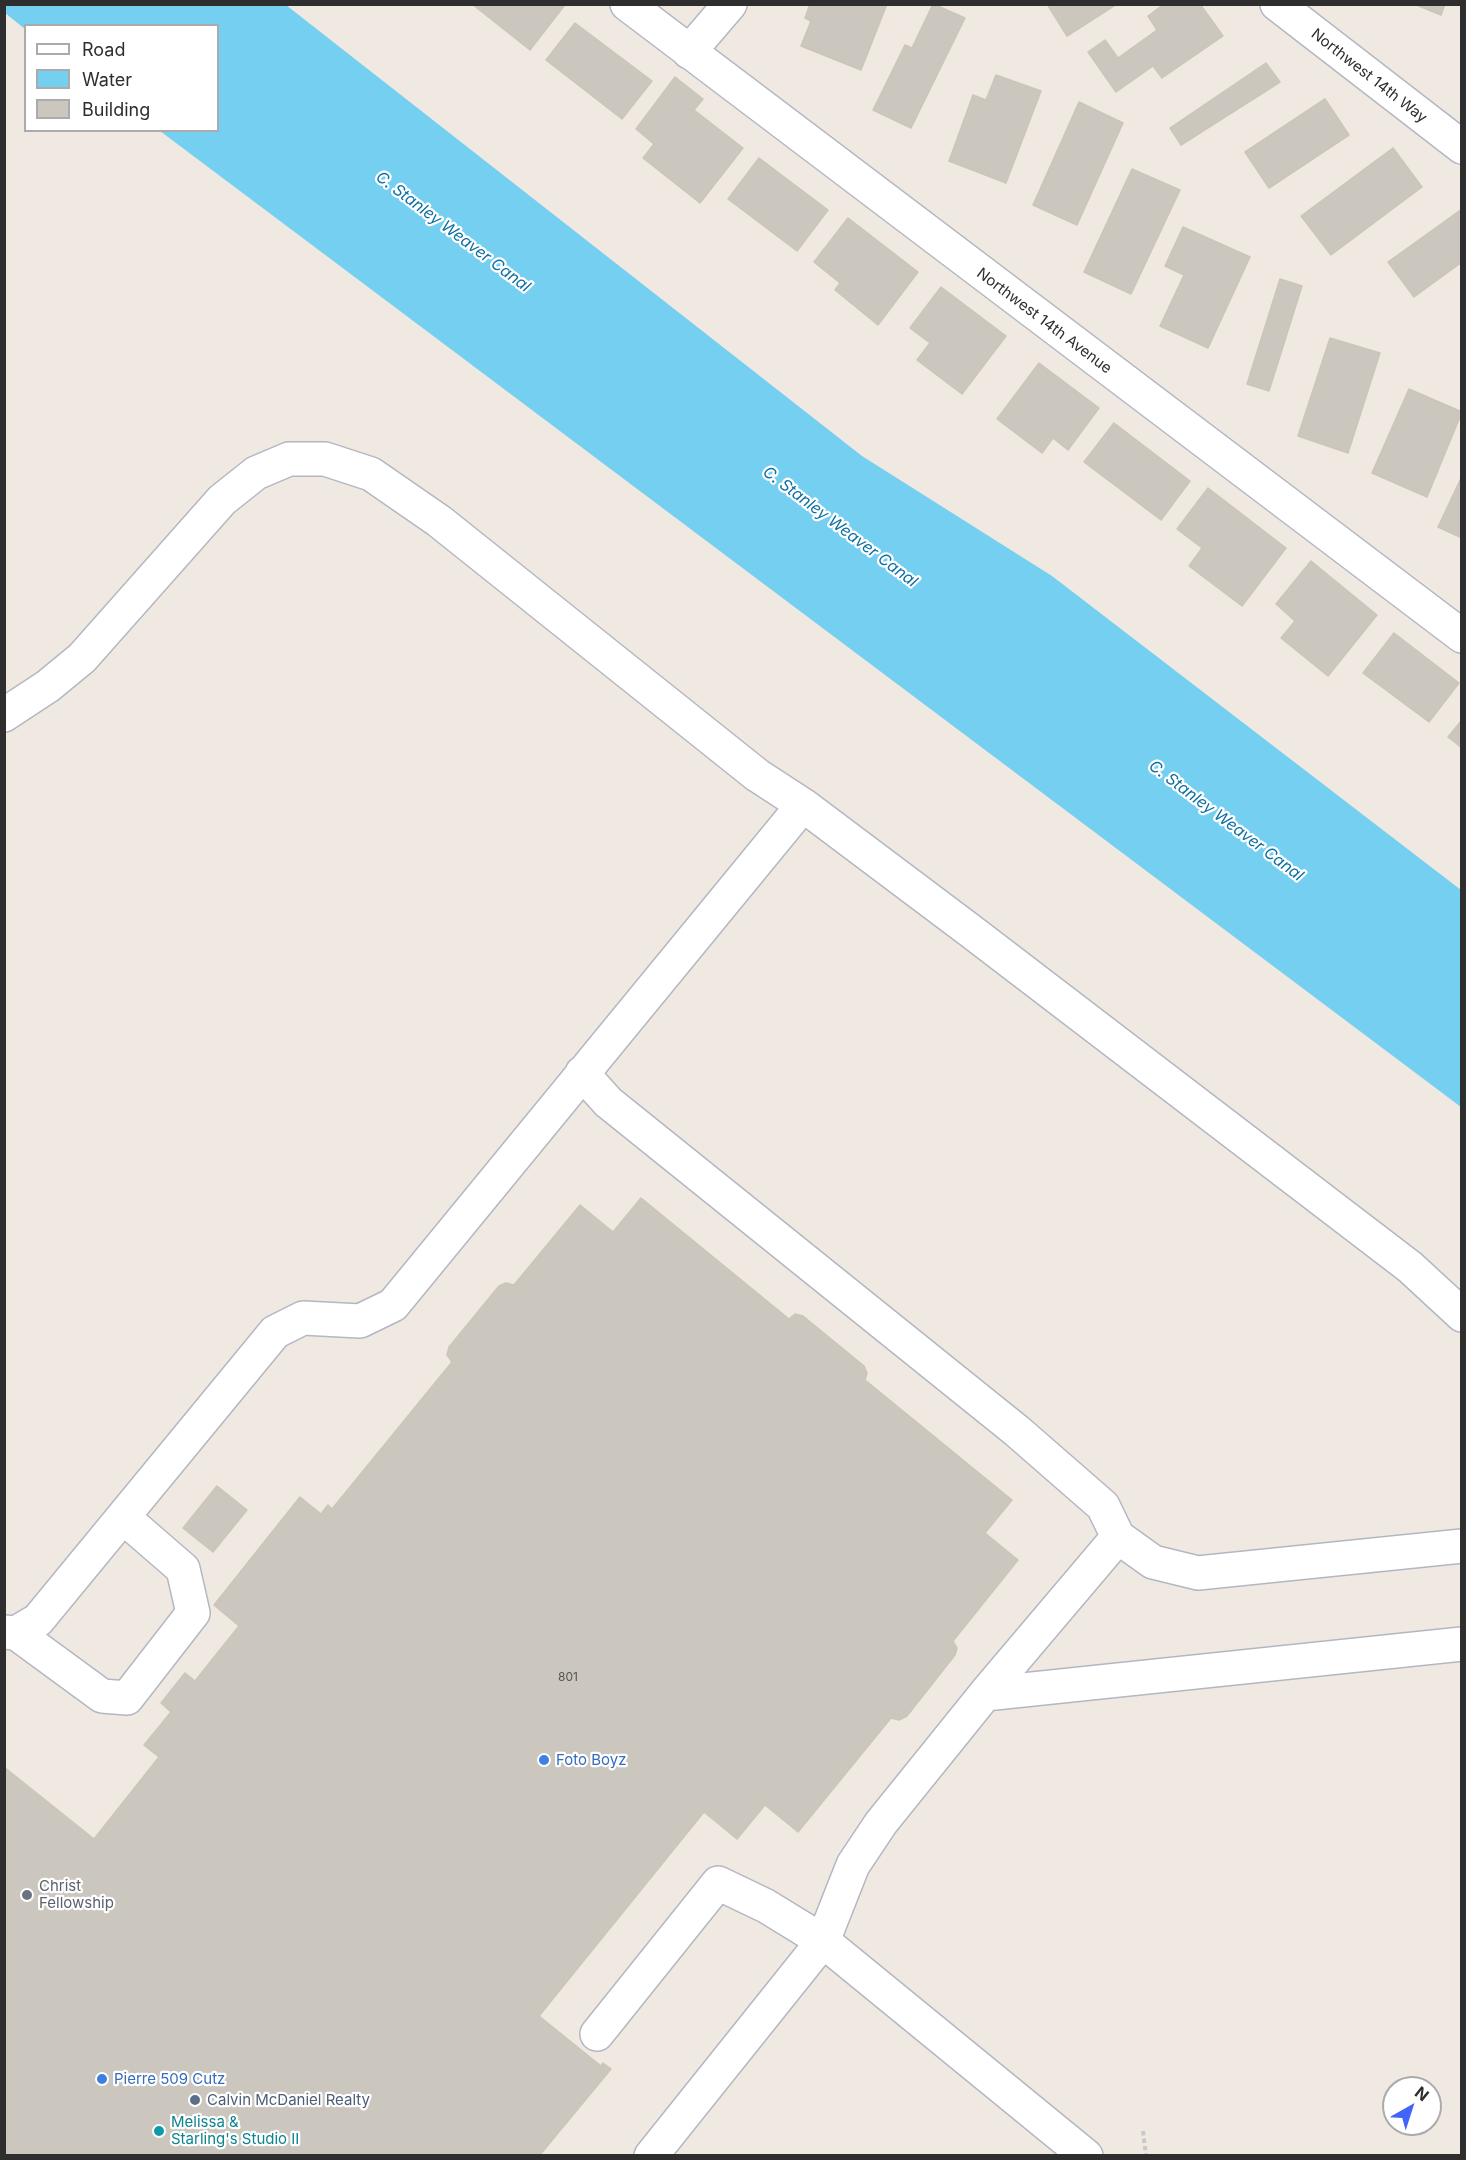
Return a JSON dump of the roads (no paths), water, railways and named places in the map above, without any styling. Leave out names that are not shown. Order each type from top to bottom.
[{"type":"street","name":"Northwest 14th Avenue","points":[[627,4],[1461,636]]},
{"type":"street","points":[[690,52],[730,4]]},
{"type":"street","name":"Northwest 14th Way","points":[[1277,4],[1461,147]]},
{"type":"street","points":[[4,715],[48,686],[82,658],[222,500],[256,473],[289,459],[325,459],[371,474],[439,521],[757,775],[803,805],[1410,1267],[1461,1315]]},
{"type":"street","points":[[10,1632],[38,1620],[275,1332],[303,1318],[360,1321],[393,1305],[803,805]]},
{"type":"street","points":[[582,1073],[608,1102],[1017,1431],[1103,1506],[1118,1537],[1153,1562],[1198,1573],[1461,1546]]},
{"type":"street","points":[[10,1632],[102,1696],[127,1698],[193,1613],[183,1569],[123,1517]]},
{"type":"street","points":[[651,2156],[823,1941],[853,1864],[881,1823],[985,1694],[1118,1537]]},
{"type":"street","points":[[985,1694],[1461,1644]]},
{"type":"street","points":[[597,2034],[718,1883],[766,1906],[823,1941],[1086,2156]]},
{"type":"water","name":"C. Stanley Weaver Canal","points":[[4,5],[286,5],[862,456],[1052,576],[1461,890],[1461,1107],[161,132],[219,132],[219,24],[24,24],[24,28],[5,13]]},
{"type":"place","name":"Foto Boyz","points":[[544,1760]]},
{"type":"place","name":"Christ Fellowship","points":[[27,1895]]},
{"type":"place","name":"Pierre 509 Cutz","points":[[102,2079]]},
{"type":"place","name":"Calvin McDaniel Realty","points":[[195,2100]]},
{"type":"place","name":"Melissa & Starling's Studio II","points":[[159,2131]]}]
